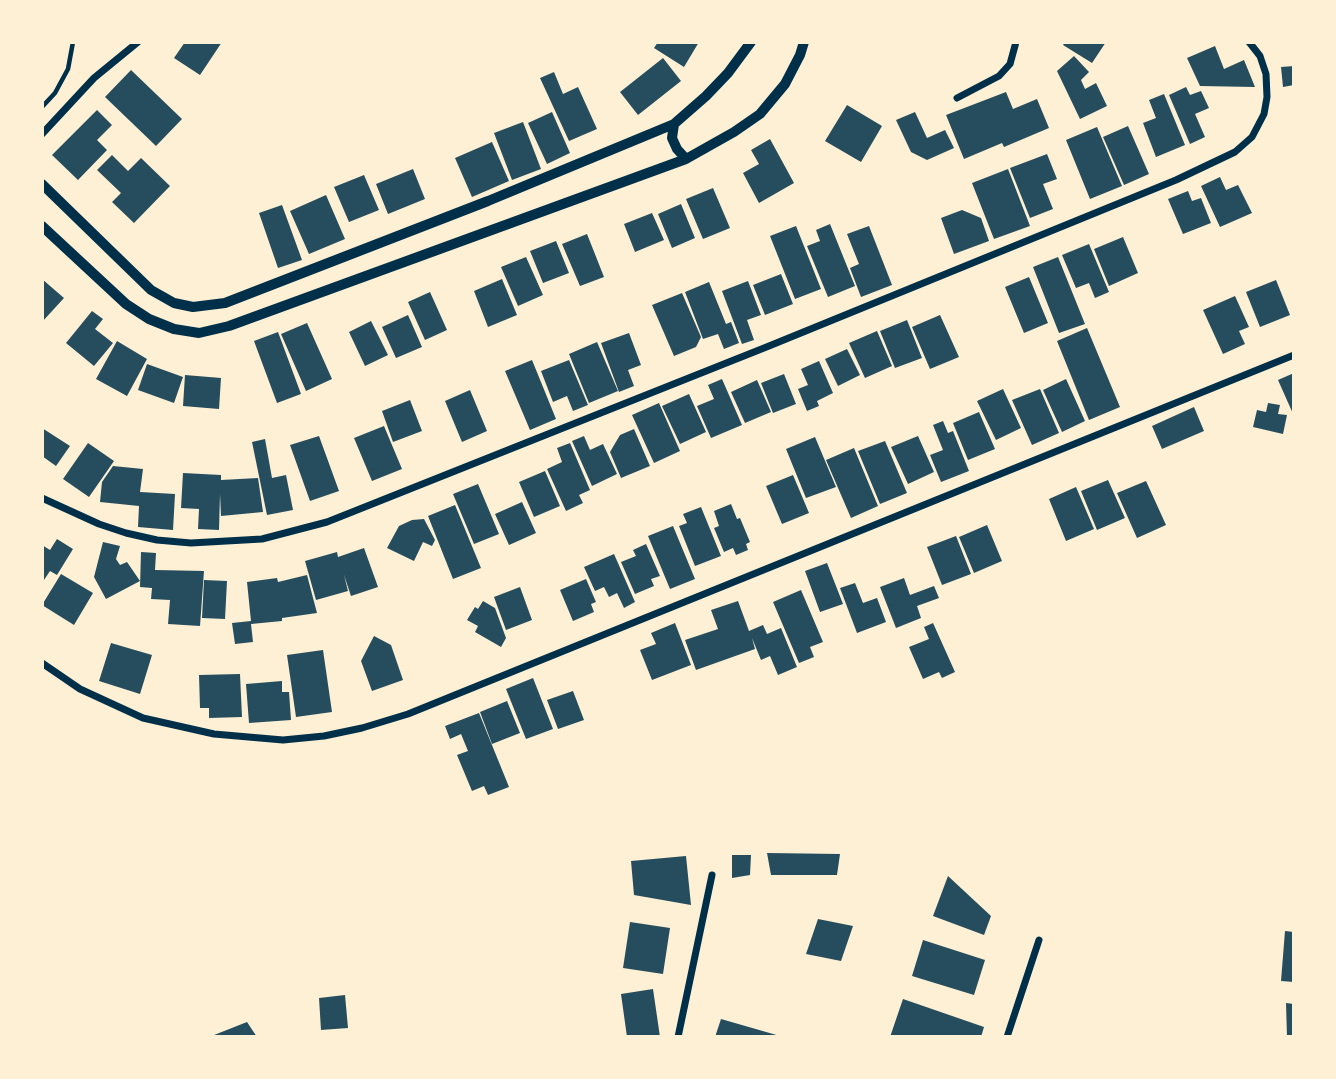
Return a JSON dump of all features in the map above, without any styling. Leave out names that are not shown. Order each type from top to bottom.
[{"type":"street","points":[[42,134],[94,78],[138,42]]},
{"type":"street","points":[[42,184],[151,290],[174,303],[193,307],[225,303],[488,201],[674,124],[728,73],[751,42]]},
{"type":"street","points":[[42,226],[126,304],[149,319],[174,328],[199,332],[229,326],[687,159],[760,114],[785,84],[804,42]]},
{"type":"street","points":[[957,98],[999,76],[1010,64],[1016,42]]},
{"type":"street","points":[[42,498],[99,524],[158,540],[180,542],[227,543],[262,539],[327,522],[769,346],[1176,180],[1235,152],[1252,137],[1264,114],[1267,97],[1266,74],[1260,56],[1249,42]]},
{"type":"street","points":[[674,124],[672,138],[677,149],[687,159]]},
{"type":"street","points":[[42,663],[80,690],[143,718],[214,734],[283,740],[324,736],[362,728],[421,709],[1294,355]]},
{"type":"street","points":[[678,1037],[712,876]]},
{"type":"street","points":[[1007,1037],[1039,940]]},
{"type":"lane","points":[[42,107],[55,93],[68,69],[73,42]]},
{"type":"building","points":[[185,42],[222,42],[200,75],[174,58]]},
{"type":"building","points":[[658,42],[699,42],[684,67],[654,48]]},
{"type":"building","points":[[1065,42],[1106,42],[1092,63],[1063,45]]},
{"type":"building","points":[[1215,46],[1224,69],[1244,60],[1255,87],[1200,86],[1187,58]]},
{"type":"building","points":[[1074,56],[1089,72],[1081,80],[1085,89],[1096,83],[1107,106],[1080,119],[1057,71]]},
{"type":"building","points":[[663,58],[681,81],[638,115],[620,92]]},
{"type":"building","points":[[1294,66],[1294,85],[1283,87],[1281,67]]},
{"type":"building","points":[[131,70],[182,119],[156,146],[105,97]]},
{"type":"building","points":[[554,72],[563,94],[578,87],[597,129],[569,141],[540,78]]},
{"type":"building","points":[[1186,87],[1190,95],[1201,91],[1209,108],[1195,114],[1205,137],[1190,144],[1169,95]]},
{"type":"building","points":[[1006,92],[1013,109],[1037,99],[1049,128],[1004,147],[1002,143],[964,159],[946,115]]},
{"type":"building","points":[[1164,94],[1185,145],[1156,157],[1143,123],[1156,118],[1149,100]]},
{"type":"building","points":[[847,105],[882,126],[861,162],[825,141]]},
{"type":"building","points":[[97,110],[112,125],[97,140],[107,150],[78,180],[52,155]]},
{"type":"building","points":[[552,112],[570,153],[547,164],[528,123]]},
{"type":"building","points":[[915,112],[927,138],[945,130],[954,148],[927,160],[911,152],[896,120]]},
{"type":"building","points":[[523,122],[541,169],[512,180],[494,133]]},
{"type":"building","points":[[1128,126],[1149,174],[1124,185],[1103,137]]},
{"type":"building","points":[[1097,127],[1122,186],[1090,199],[1066,140]]},
{"type":"building","points":[[770,139],[794,183],[759,203],[743,173],[759,164],[751,150]]},
{"type":"building","points":[[492,142],[509,181],[472,197],[455,158]]},
{"type":"building","points":[[1047,154],[1057,179],[1043,184],[1053,209],[1030,218],[1010,168]]},
{"type":"building","points":[[112,155],[128,171],[141,158],[170,186],[134,223],[112,202],[121,193],[97,170]]},
{"type":"building","points":[[413,169],[425,199],[388,214],[376,184]]},
{"type":"building","points":[[1008,169],[1030,226],[994,239],[972,183]]},
{"type":"building","points":[[364,175],[379,210],[349,222],[334,187]]},
{"type":"building","points":[[1220,177],[1226,190],[1238,185],[1252,213],[1220,227],[1201,186]]},
{"type":"building","points":[[713,188],[730,228],[703,239],[686,199]]},
{"type":"building","points":[[1188,191],[1192,201],[1201,198],[1211,223],[1183,234],[1168,199]]},
{"type":"building","points":[[326,195],[345,239],[309,254],[290,211]]},
{"type":"building","points":[[681,204],[695,238],[672,248],[658,214]]},
{"type":"building","points":[[282,205],[302,260],[278,268],[259,213]]},
{"type":"building","points":[[962,210],[981,218],[989,241],[954,254],[941,218]]},
{"type":"building","points":[[652,213],[664,240],[635,252],[624,224]]},
{"type":"building","points":[[830,224],[855,286],[828,297],[807,246],[820,241],[816,230]]},
{"type":"building","points":[[796,226],[821,289],[795,299],[770,236]]},
{"type":"building","points":[[869,226],[892,285],[861,297],[850,268],[859,264],[847,234]]},
{"type":"building","points":[[587,234],[604,277],[580,286],[562,244]]},
{"type":"building","points":[[1123,237],[1138,273],[1109,286],[1094,249]]},
{"type":"building","points":[[556,241],[569,273],[543,283],[530,251]]},
{"type":"building","points":[[1089,244],[1109,292],[1095,298],[1089,283],[1076,288],[1062,255]]},
{"type":"building","points":[[526,257],[543,295],[518,306],[501,267]]},
{"type":"building","points":[[1058,257],[1085,324],[1059,333],[1033,267]]},
{"type":"building","points":[[781,274],[793,304],[765,315],[753,285]]},
{"type":"building","points":[[1029,277],[1048,323],[1024,333],[1005,287]]},
{"type":"building","points":[[42,279],[64,298],[42,322]]},
{"type":"building","points":[[502,279],[517,315],[488,327],[474,291]]},
{"type":"building","points":[[1276,280],[1290,315],[1260,327],[1246,292]]},
{"type":"building","points":[[748,281],[761,315],[747,320],[754,340],[742,344],[722,291]]},
{"type":"building","points":[[709,282],[726,324],[731,322],[739,343],[724,349],[718,334],[703,339],[685,292]]},
{"type":"building","points":[[430,292],[447,330],[425,340],[408,302]]},
{"type":"building","points":[[682,293],[701,337],[696,347],[674,356],[652,305]]},
{"type":"building","points":[[1235,296],[1249,327],[1239,331],[1245,344],[1223,354],[1203,310]]},
{"type":"building","points":[[92,311],[103,319],[95,329],[113,343],[94,366],[66,343]]},
{"type":"building","points":[[408,315],[422,347],[396,358],[382,327]]},
{"type":"building","points":[[940,315],[959,357],[930,369],[912,327]]},
{"type":"building","points":[[907,320],[922,358],[895,368],[880,331]]},
{"type":"building","points":[[371,321],[388,355],[365,366],[349,332]]},
{"type":"building","points":[[307,323],[332,379],[306,391],[281,334]]},
{"type":"building","points":[[1087,328],[1120,407],[1089,420],[1057,341]]},
{"type":"building","points":[[877,331],[892,366],[865,378],[849,343]]},
{"type":"building","points":[[278,332],[301,394],[277,403],[254,341]]},
{"type":"building","points":[[629,333],[641,365],[628,370],[634,386],[619,392],[601,343]]},
{"type":"building","points":[[117,341],[147,359],[127,396],[96,379]]},
{"type":"building","points":[[597,342],[618,391],[589,403],[569,354]]},
{"type":"building","points":[[847,349],[860,375],[838,386],[825,359]]},
{"type":"building","points":[[532,360],[556,419],[530,430],[505,371]]},
{"type":"building","points":[[569,360],[588,405],[573,411],[567,396],[553,402],[541,371]]},
{"type":"building","points":[[819,361],[833,393],[817,401],[819,406],[807,411],[798,389],[808,385],[801,369]]},
{"type":"building","points":[[147,364],[183,377],[174,403],[138,390]]},
{"type":"building","points":[[1294,373],[1294,416],[1278,380]]},
{"type":"building","points":[[784,374],[796,404],[773,413],[761,383]]},
{"type":"building","points":[[185,375],[221,378],[219,409],[183,406]]},
{"type":"building","points":[[722,379],[742,425],[711,438],[697,406],[714,399],[708,385]]},
{"type":"building","points":[[1066,379],[1085,421],[1062,432],[1043,390]]},
{"type":"building","points":[[757,380],[771,412],[745,423],[731,392]]},
{"type":"building","points":[[1003,389],[1021,428],[996,440],[977,401]]},
{"type":"building","points":[[1040,389],[1059,433],[1032,445],[1012,400]]},
{"type":"building","points":[[470,390],[487,431],[462,442],[445,401]]},
{"type":"building","points":[[689,394],[706,432],[680,444],[662,406]]},
{"type":"building","points":[[410,400],[422,431],[393,442],[382,411]]},
{"type":"building","points":[[659,403],[680,451],[654,463],[632,415]]},
{"type":"building","points":[[1268,403],[1280,405],[1278,414],[1287,415],[1283,434],[1253,427],[1257,410],[1266,412]]},
{"type":"building","points":[[1194,407],[1204,431],[1162,449],[1152,426]]},
{"type":"building","points":[[979,412],[995,449],[968,460],[953,423]]},
{"type":"building","points":[[943,421],[948,433],[953,431],[969,471],[941,482],[930,455],[943,450],[933,425]]},
{"type":"building","points":[[384,426],[402,469],[372,481],[354,438]]},
{"type":"building","points":[[42,428],[70,446],[56,466],[42,456]]},
{"type":"building","points":[[634,429],[650,466],[621,478],[610,452],[620,435]]},
{"type":"building","points":[[319,436],[339,491],[310,501],[290,445]]},
{"type":"building","points":[[584,436],[590,450],[603,444],[617,474],[592,486],[572,441]]},
{"type":"building","points":[[918,436],[934,472],[908,484],[891,447]]},
{"type":"building","points":[[815,437],[836,487],[806,498],[786,449]]},
{"type":"building","points":[[265,439],[272,478],[286,475],[293,510],[267,515],[252,442]]},
{"type":"building","points":[[885,441],[907,493],[880,504],[858,451]]},
{"type":"building","points":[[88,443],[114,461],[89,497],[63,479]]},
{"type":"building","points":[[570,443],[590,490],[579,495],[583,503],[566,511],[547,469],[562,462],[557,448]]},
{"type":"building","points":[[854,448],[878,506],[851,518],[826,460]]},
{"type":"building","points":[[113,466],[143,469],[140,492],[175,494],[173,530],[138,527],[139,506],[100,502],[102,482]]},
{"type":"building","points":[[545,471],[560,506],[534,517],[519,482]]},
{"type":"building","points":[[183,473],[221,475],[221,480],[258,478],[263,512],[221,516],[220,494],[219,530],[198,529],[199,509],[181,508]]},
{"type":"building","points":[[793,475],[809,513],[782,524],[766,486]]},
{"type":"building","points":[[1108,480],[1125,518],[1097,530],[1081,491]]},
{"type":"building","points":[[1146,481],[1166,525],[1137,538],[1117,493]]},
{"type":"building","points":[[478,484],[499,534],[474,544],[453,494]]},
{"type":"building","points":[[1076,487],[1094,529],[1066,541],[1049,499]]},
{"type":"building","points":[[522,502],[536,533],[509,545],[495,514]]},
{"type":"building","points":[[731,504],[750,542],[746,544],[748,550],[736,555],[733,548],[724,552],[714,528],[719,526],[714,511]]},
{"type":"building","points":[[455,505],[481,568],[453,579],[428,516]]},
{"type":"building","points":[[701,507],[721,556],[695,566],[679,526],[687,523],[683,514]]},
{"type":"building","points":[[424,519],[435,540],[432,546],[423,542],[414,561],[387,548],[399,526],[412,520]]},
{"type":"building","points":[[987,525],[1002,561],[974,573],[959,537]]},
{"type":"building","points":[[673,526],[695,579],[670,589],[648,536]]},
{"type":"building","points":[[956,536],[971,574],[942,585],[927,547]]},
{"type":"building","points":[[57,539],[73,549],[57,575],[50,571],[44,580],[42,545],[50,550]]},
{"type":"building","points":[[103,542],[120,546],[116,559],[120,565],[127,562],[140,581],[106,599],[94,577]]},
{"type":"building","points":[[646,544],[660,576],[651,579],[654,586],[635,594],[621,562],[636,556],[633,550]]},
{"type":"building","points":[[364,548],[378,587],[351,596],[344,575],[348,591],[316,600],[305,561],[337,552],[338,557]]},
{"type":"building","points":[[141,552],[156,553],[155,570],[204,571],[200,626],[168,624],[170,600],[151,599],[152,588],[140,587]]},
{"type":"building","points":[[614,554],[635,602],[624,608],[617,593],[609,597],[604,587],[595,591],[584,567]]},
{"type":"building","points":[[827,563],[843,604],[820,612],[805,571]]},
{"type":"building","points":[[61,574],[93,593],[74,625],[42,605]]},
{"type":"building","points":[[307,575],[317,613],[282,618],[282,621],[251,624],[253,642],[235,644],[232,623],[251,621],[247,582],[277,578],[278,582]]},
{"type":"building","points":[[904,578],[910,595],[934,586],[939,598],[917,606],[921,618],[896,628],[880,587]]},
{"type":"building","points":[[586,579],[596,602],[591,604],[594,612],[573,621],[560,590]]},
{"type":"building","points":[[204,580],[227,581],[225,619],[202,618]]},
{"type":"building","points":[[855,583],[863,603],[877,598],[886,622],[857,633],[840,588]]},
{"type":"building","points":[[520,587],[532,620],[506,630],[494,597]]},
{"type":"building","points":[[801,590],[823,642],[810,647],[814,657],[799,663],[773,602]]},
{"type":"building","points":[[483,601],[495,608],[506,638],[501,647],[475,632],[478,626],[467,620],[475,607],[478,609]]},
{"type":"building","points":[[738,601],[749,631],[763,625],[767,634],[781,628],[797,667],[778,675],[770,656],[761,660],[752,638],[755,649],[696,670],[685,640],[718,629],[711,610]]},
{"type":"building","points":[[675,623],[691,665],[652,680],[640,650],[656,644],[651,633]]},
{"type":"building","points":[[933,623],[955,672],[942,678],[939,672],[923,679],[909,647],[929,639],[924,627]]},
{"type":"building","points":[[374,636],[391,645],[403,680],[372,691],[361,661]]},
{"type":"building","points":[[111,643],[152,655],[140,694],[99,681]]},
{"type":"building","points":[[323,650],[332,712],[296,717],[287,655]]},
{"type":"building","points":[[240,674],[242,717],[209,718],[209,708],[200,708],[199,675]]},
{"type":"building","points":[[533,678],[553,729],[526,739],[506,689]]},
{"type":"building","points":[[282,681],[282,692],[289,692],[291,720],[249,723],[246,684]]},
{"type":"building","points":[[573,691],[584,720],[558,729],[547,700]]},
{"type":"building","points":[[507,701],[520,733],[492,744],[480,712]]},
{"type":"building","points":[[479,713],[509,787],[488,795],[484,786],[472,791],[457,755],[468,751],[461,734],[450,739],[445,726]]},
{"type":"building","points":[[767,853],[840,854],[837,875],[771,875]]},
{"type":"building","points":[[732,855],[751,855],[750,875],[732,878]]},
{"type":"building","points":[[686,856],[691,905],[634,895],[631,861]]},
{"type":"building","points":[[948,876],[991,916],[984,935],[933,916]]},
{"type":"building","points":[[818,919],[853,926],[841,961],[806,954]]},
{"type":"building","points":[[630,922],[670,928],[663,974],[623,968]]},
{"type":"building","points":[[1285,931],[1294,932],[1294,982],[1281,981]]},
{"type":"building","points":[[923,940],[985,960],[974,995],[912,976]]},
{"type":"building","points":[[653,989],[660,1037],[627,1037],[621,994]]},
{"type":"building","points":[[345,995],[348,1028],[321,1030],[319,998]]},
{"type":"building","points":[[903,999],[984,1027],[981,1037],[890,1037]]},
{"type":"building","points":[[1286,1003],[1294,1004],[1294,1037],[1287,1037]]},
{"type":"building","points":[[721,1019],[780,1036],[780,1037],[715,1037]]},
{"type":"building","points":[[247,1022],[257,1037],[209,1037]]}]
